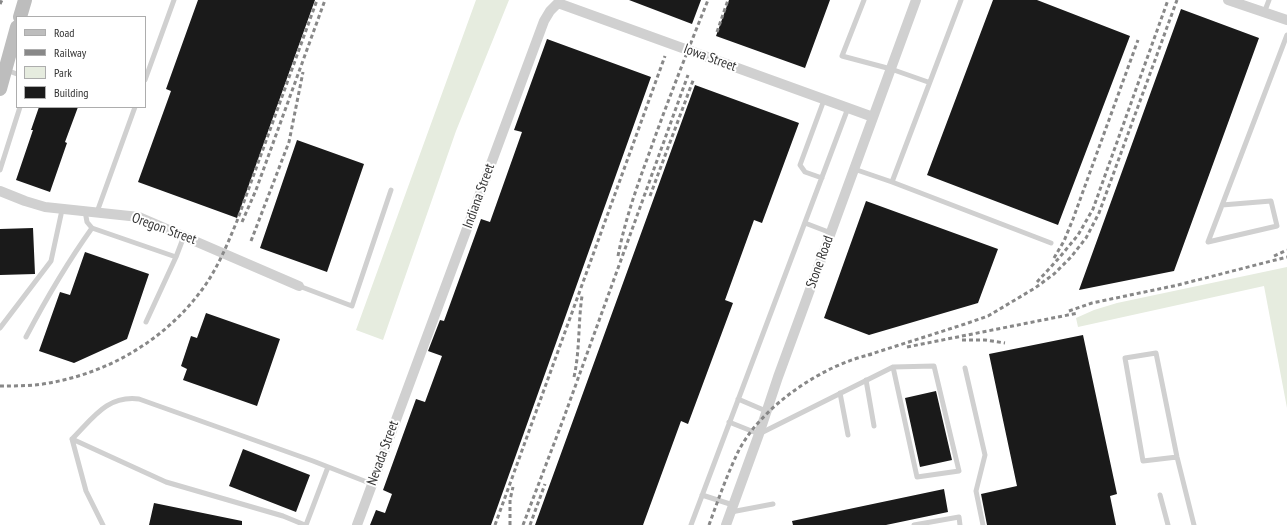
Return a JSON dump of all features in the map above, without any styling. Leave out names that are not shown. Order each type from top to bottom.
[{"type":"street","points":[[20,16],[25,0]]},
{"type":"street","name":"Stone Road","points":[[726,525],[916,0]]},
{"type":"street","points":[[1228,0],[1287,20]]},
{"type":"street","name":"Iowa Street","points":[[550,11],[558,2],[873,117]]},
{"type":"street","name":"Indiana Street","points":[[410,382],[541,29],[550,11]]},
{"type":"street","points":[[0,89],[11,72],[16,34]]},
{"type":"street","name":"Oregon Street","points":[[0,191],[45,207],[139,217],[299,286]]},
{"type":"street","name":"Nevada Street","points":[[357,525],[410,382]]},
{"type":"lane","points":[[146,77],[174,0]]},
{"type":"lane","points":[[864,0],[842,56],[891,69],[928,82]]},
{"type":"lane","points":[[892,182],[928,82],[961,0]]},
{"type":"lane","points":[[1264,13],[1269,0]]},
{"type":"lane","points":[[1222,205],[1270,201],[1278,226],[1208,242],[1222,205],[1287,35]]},
{"type":"lane","points":[[822,178],[805,172],[800,165],[824,100]]},
{"type":"lane","points":[[0,170],[20,108]]},
{"type":"lane","points":[[97,212],[135,108]]},
{"type":"lane","points":[[690,525],[848,108]]},
{"type":"lane","points":[[854,169],[892,182],[1051,244]]},
{"type":"lane","points":[[299,286],[352,306],[391,190]]},
{"type":"lane","points":[[0,328],[51,261],[62,210]]},
{"type":"lane","points":[[85,211],[87,222],[92,228],[176,257]]},
{"type":"lane","points":[[805,223],[831,233]]},
{"type":"lane","points":[[26,337],[49,295],[92,228]]},
{"type":"lane","points":[[146,322],[184,236]]},
{"type":"lane","points":[[1177,457],[1143,461],[1125,358],[1156,353],[1177,457],[1194,525]]},
{"type":"lane","points":[[730,422],[759,434],[892,367],[934,366],[959,471],[917,477],[892,367]]},
{"type":"lane","points":[[965,368],[985,455],[976,491],[982,525]]},
{"type":"lane","points":[[866,380],[874,426]]},
{"type":"lane","points":[[840,393],[848,435]]},
{"type":"lane","points":[[72,439],[103,408],[118,399],[134,398],[372,484]]},
{"type":"lane","points":[[738,399],[766,411]]},
{"type":"lane","points":[[72,439],[166,482],[291,522],[305,525],[328,467]]},
{"type":"lane","points":[[72,439],[86,492],[103,525]]},
{"type":"lane","points":[[702,495],[732,509],[773,504]]},
{"type":"lane","points":[[1160,495],[1168,525]]},
{"type":"lane","points":[[914,525],[959,517],[960,525]]},
{"type":"green space","points":[[476,0],[509,0],[456,131],[383,340],[356,330]]},
{"type":"green space","points":[[1287,267],[1287,408],[1264,286],[1078,327],[1076,318],[1094,310],[1117,303]]},
{"type":"building","points":[[198,0],[315,0],[237,218],[138,182],[171,91],[166,89]]},
{"type":"building","points":[[629,0],[701,0],[692,24]]},
{"type":"building","points":[[729,0],[830,0],[805,68],[716,36]]},
{"type":"building","points":[[993,0],[1037,0],[1130,36],[1058,225],[927,175]]},
{"type":"building","points":[[1181,9],[1259,38],[1174,271],[1079,290]]},
{"type":"building","points":[[547,39],[651,77],[491,525],[370,525],[376,510],[385,513],[392,494],[383,490],[416,399],[425,402],[442,356],[428,351],[440,320],[444,321],[481,219],[490,222],[522,132],[514,130]]},
{"type":"building","points":[[695,85],[799,123],[762,223],[754,220],[725,300],[733,303],[688,424],[681,421],[643,525],[535,525]]},
{"type":"building","points":[[39,108],[78,108],[65,142],[67,143],[50,192],[16,180],[33,130],[31,130]]},
{"type":"building","points":[[297,140],[364,164],[327,272],[260,248]]},
{"type":"building","points":[[866,201],[998,249],[978,303],[869,335],[824,318]]},
{"type":"building","points":[[33,228],[35,274],[0,275],[0,229]]},
{"type":"building","points":[[85,252],[149,274],[127,339],[74,363],[39,351],[60,292],[70,295]]},
{"type":"building","points":[[206,313],[280,339],[257,406],[183,380],[187,369],[181,366],[191,336],[197,338]]},
{"type":"building","points":[[1083,335],[1117,494],[1110,496],[1116,525],[987,525],[981,494],[1017,486],[989,354]]},
{"type":"building","points":[[936,391],[952,460],[920,467],[905,398]]},
{"type":"building","points":[[243,449],[310,475],[296,512],[229,486]]},
{"type":"building","points":[[944,489],[948,512],[886,525],[793,525],[792,521]]},
{"type":"building","points":[[154,503],[242,521],[242,525],[149,525]]},
{"type":"railway","points":[[0,4],[2,0]]},
{"type":"railway","points":[[0,386],[21,386],[54,382],[76,377],[117,361],[154,338],[171,324],[201,291],[217,266],[237,221],[317,0]]},
{"type":"railway","points":[[242,222],[256,190],[325,0]]},
{"type":"railway","points":[[618,256],[640,177],[708,0]]},
{"type":"railway","points":[[717,32],[728,0]]},
{"type":"railway","points":[[1037,282],[1078,235],[1093,209],[1168,0]]},
{"type":"railway","points":[[868,355],[988,316],[1035,288],[1054,274],[1071,257],[1086,238],[1099,213],[1177,0]]},
{"type":"railway","points":[[1054,258],[1064,241],[1073,219],[1138,40]]},
{"type":"railway","points":[[495,525],[665,56]]},
{"type":"railway","points":[[251,241],[289,142],[303,72]]},
{"type":"railway","points":[[523,525],[563,420],[688,75]]},
{"type":"railway","points":[[650,196],[694,78]]},
{"type":"railway","points":[[1274,256],[1287,250]]},
{"type":"railway","points":[[1069,311],[1092,303],[1178,285],[1287,257]]},
{"type":"railway","points":[[574,377],[582,296]]},
{"type":"railway","points":[[907,347],[1078,313]]},
{"type":"railway","points":[[962,340],[985,340],[1005,343]]},
{"type":"railway","points":[[709,525],[738,452],[748,435],[762,419],[778,403],[815,377],[854,359],[873,354]]},
{"type":"railway","points":[[530,525],[545,484]]},
{"type":"railway","points":[[510,525],[510,500],[513,487]]}]
